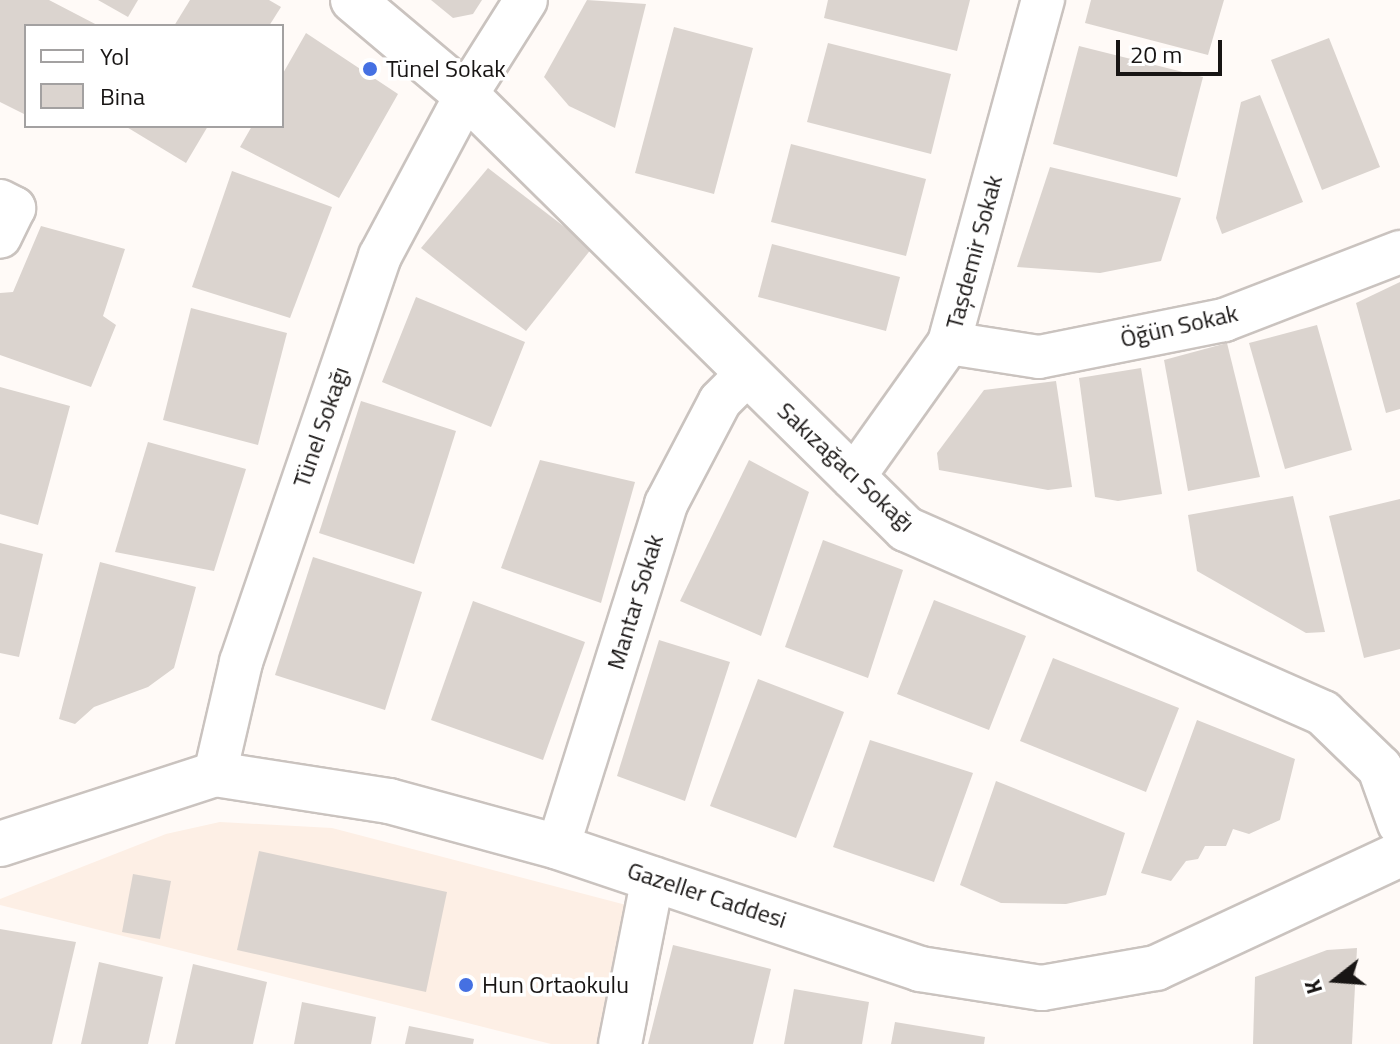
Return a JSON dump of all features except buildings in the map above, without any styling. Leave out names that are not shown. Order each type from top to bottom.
[{"type":"street","name":"Sakızağacı Sokağı","points":[[353,0],[466,95],[906,529],[1323,713],[1380,768],[1400,824]]},
{"type":"street","name":"Tünel Sokağı","points":[[215,774],[241,662],[380,256],[466,95],[526,0]]},
{"type":"street","name":"Taşdemir Sokak","points":[[853,478],[949,343],[1043,0]]},
{"type":"street","points":[[0,201],[14,208],[0,237]]},
{"type":"street","name":"Öğün Sokak","points":[[949,343],[1039,357],[1208,323],[1400,252]]},
{"type":"street","name":"Mantar Sokak","points":[[558,847],[666,504],[720,401],[747,374]]},
{"type":"street","name":"Gazeller Caddesi","points":[[0,844],[215,774],[389,801],[558,847],[920,969],[1042,988],[1156,968],[1400,854]]},
{"type":"street","points":[[620,1044],[653,878]]},
{"type":"shaded area","name":"Hun Ortaokulu","points":[[220,822],[332,828],[630,906],[608,1044],[551,1044],[0,905],[0,899],[166,834]]},
{"type":"place","name":"Tünel Sokak","points":[[370,69]]},
{"type":"place","name":"Hun Ortaokulu","points":[[466,985]]}]
